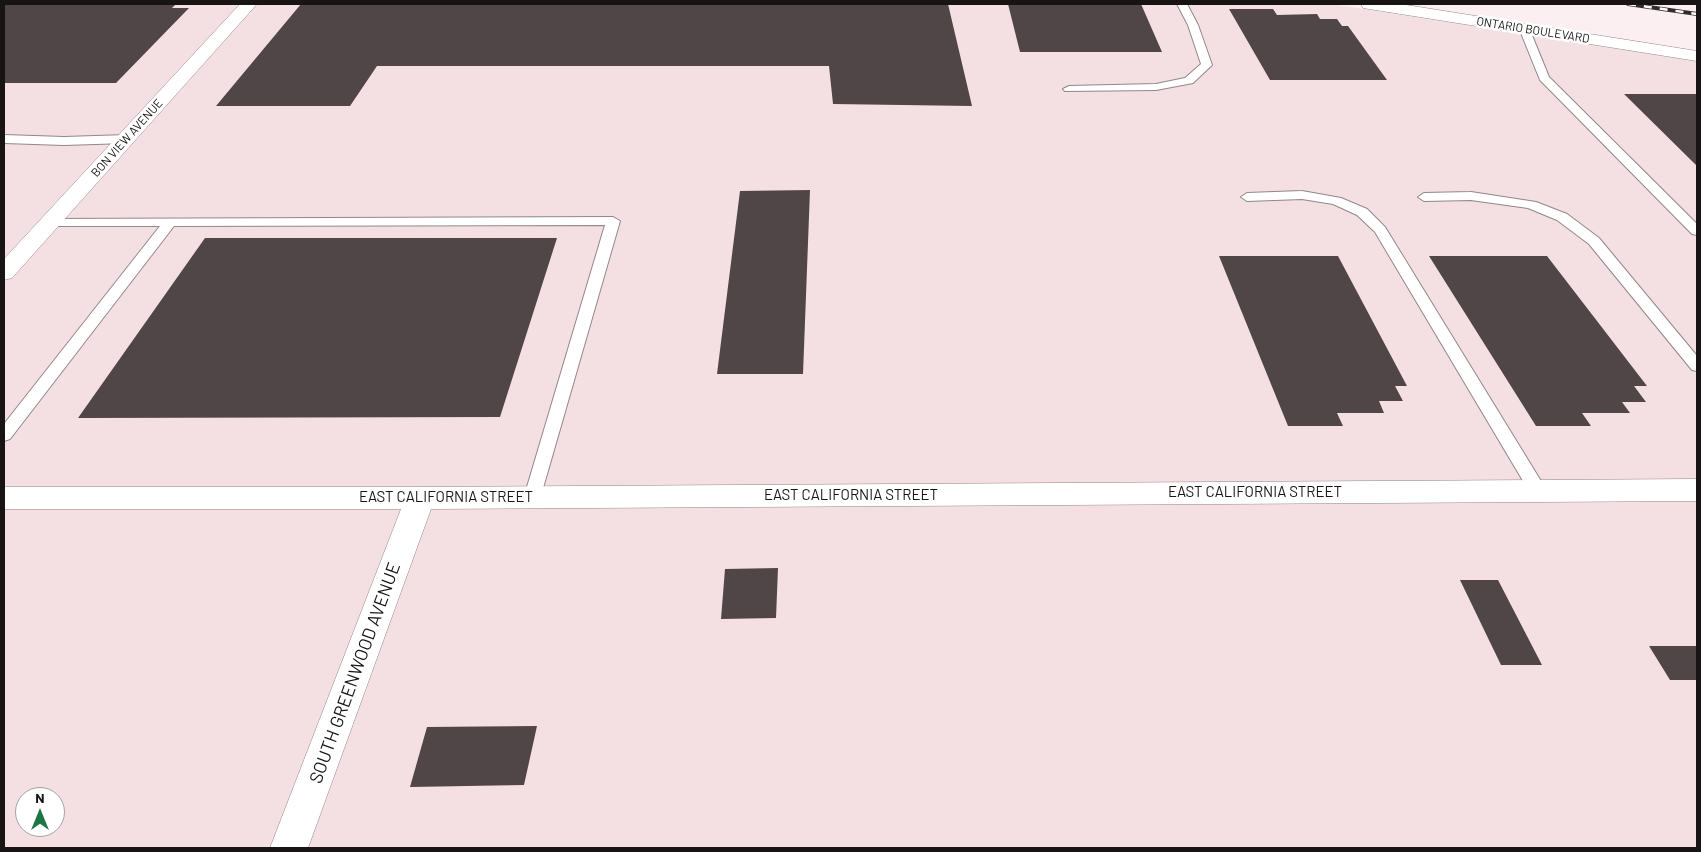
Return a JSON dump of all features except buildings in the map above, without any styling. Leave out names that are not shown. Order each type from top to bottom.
[{"type":"street","name":"BON VIEW AVENUE","points":[[4,273],[249,4]]},
{"type":"street","name":"ONTARIO BOULEVARD","points":[[1369,4],[1697,56]]},
{"type":"street","name":"EAST CALIFORNIA STREET","points":[[4,498],[420,498],[1697,490]]},
{"type":"street","name":"SOUTH GREENWOOD AVENUE","points":[[289,848],[420,498]]},
{"type":"lane","points":[[1069,89],[1156,87],[1189,81],[1206,65],[1192,25],[1182,4]]},
{"type":"lane","points":[[1524,28],[1544,78],[1697,231]]},
{"type":"lane","points":[[4,139],[64,141],[126,138]]},
{"type":"lane","points":[[1247,197],[1302,195],[1336,201],[1362,212],[1380,230],[1538,491]]},
{"type":"lane","points":[[1424,196],[1471,196],[1531,205],[1562,217],[1594,241],[1697,366]]},
{"type":"lane","points":[[50,222],[613,221],[533,497]]},
{"type":"lane","points":[[4,435],[170,222]]},
{"type":"shaded area","points":[[4,4],[1331,4],[1697,61],[1697,848],[4,848]]},
{"type":"railway","points":[[1628,4],[1697,14]]}]
